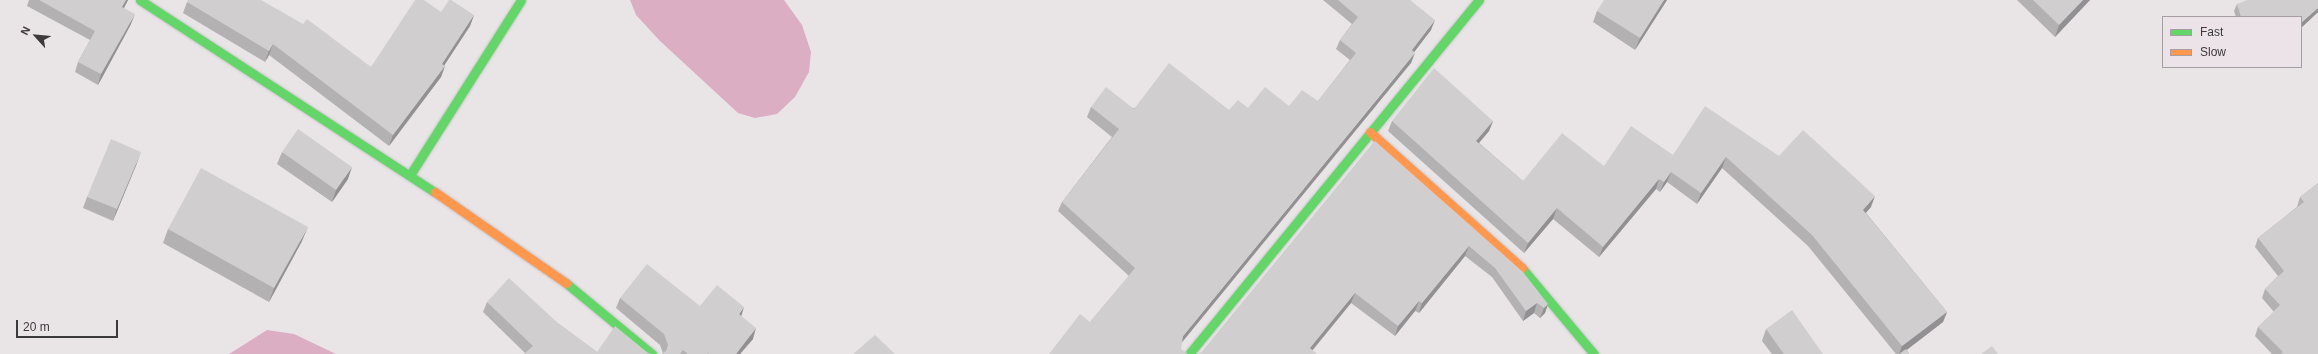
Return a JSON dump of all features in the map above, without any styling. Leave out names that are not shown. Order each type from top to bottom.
[{"type":"street","points":[[140,0],[410,175],[564,281],[652,354]]},
{"type":"street","points":[[410,175],[521,0]]},
{"type":"street","points":[[1189,354],[1479,0]]},
{"type":"street","points":[[1370,132],[1528,273],[1594,354]]},
{"type":"shaded area","points":[[630,0],[784,0],[802,25],[811,52],[809,72],[795,97],[777,114],[755,118],[738,113],[660,41],[636,15]]},
{"type":"shaded area","points":[[267,330],[294,334],[336,354],[229,354]]},
{"type":"building","points":[[39,0],[126,0],[122,7],[135,14],[101,74],[78,62],[95,31]]},
{"type":"building","points":[[188,0],[261,0],[303,24],[307,19],[371,67],[415,0],[424,0],[441,12],[449,0],[451,0],[474,15],[442,64],[445,66],[393,135],[273,44],[269,51],[187,2]]},
{"type":"building","points":[[1338,0],[1410,0],[1435,20],[1412,50],[1415,53],[1183,336],[1181,349],[1188,354],[1049,354],[1080,314],[1090,322],[1135,268],[1062,202],[1119,129],[1091,107],[1106,87],[1134,109],[1169,63],[1229,110],[1238,100],[1248,108],[1265,87],[1289,106],[1302,90],[1318,101],[1356,53],[1340,40],[1358,17]]},
{"type":"building","points":[[1604,0],[1664,0],[1640,38],[1597,11]]},
{"type":"building","points":[[2033,0],[2083,0],[2059,25]]},
{"type":"building","points":[[2247,0],[2318,0],[2318,8],[2302,22],[2302,16],[2241,16],[2237,4]]},
{"type":"building","points":[[1434,68],[1493,121],[1476,141],[1523,181],[1562,133],[1604,166],[1631,126],[1673,155],[1705,106],[1779,156],[1803,130],[1875,196],[1863,210],[1947,312],[1902,346],[1812,235],[1726,157],[1701,193],[1671,172],[1664,182],[1659,179],[1603,247],[1557,208],[1528,243],[1392,121]]},
{"type":"building","points":[[298,129],[352,167],[336,190],[282,152]]},
{"type":"building","points":[[111,139],[141,152],[117,209],[87,197]]},
{"type":"building","points":[[1375,141],[1523,272],[1548,304],[1544,308],[1537,303],[1526,311],[1495,268],[1469,246],[1422,303],[1419,301],[1398,326],[1355,293],[1310,348],[1317,354],[1197,354],[1202,352]]},
{"type":"building","points":[[201,168],[308,227],[274,288],[168,229]]},
{"type":"building","points":[[2318,183],[2318,354],[2281,354],[2283,352],[2258,327],[2280,305],[2265,289],[2284,271],[2258,238],[2304,202],[2300,197]]},
{"type":"building","points":[[647,264],[700,306],[717,285],[744,307],[739,314],[756,328],[736,354],[688,354],[683,350],[680,354],[662,354],[666,351],[668,345],[664,334],[620,298]]},
{"type":"building","points":[[509,278],[559,324],[597,352],[615,326],[648,353],[652,354],[524,354],[533,346],[487,302]]},
{"type":"building","points":[[1792,310],[1823,354],[1784,354],[1766,329]]},
{"type":"building","points":[[875,335],[895,354],[853,354]]},
{"type":"building","points":[[1992,346],[1998,354],[1981,354]]},
{"type":"building","points":[[1906,349],[1909,354],[1899,354]]},
{"type":"traffic: fast","points":[[140,0],[435,192]]},
{"type":"traffic: fast","points":[[410,175],[521,0]]},
{"type":"traffic: fast","points":[[1189,354],[1479,0]]},
{"type":"traffic: fast","points":[[1522,268],[1594,354]]},
{"type":"traffic: fast","points":[[566,283],[652,354]]},
{"type":"traffic: slow","points":[[1370,132],[1522,268]]},
{"type":"traffic: slow","points":[[435,192],[566,283]]}]
